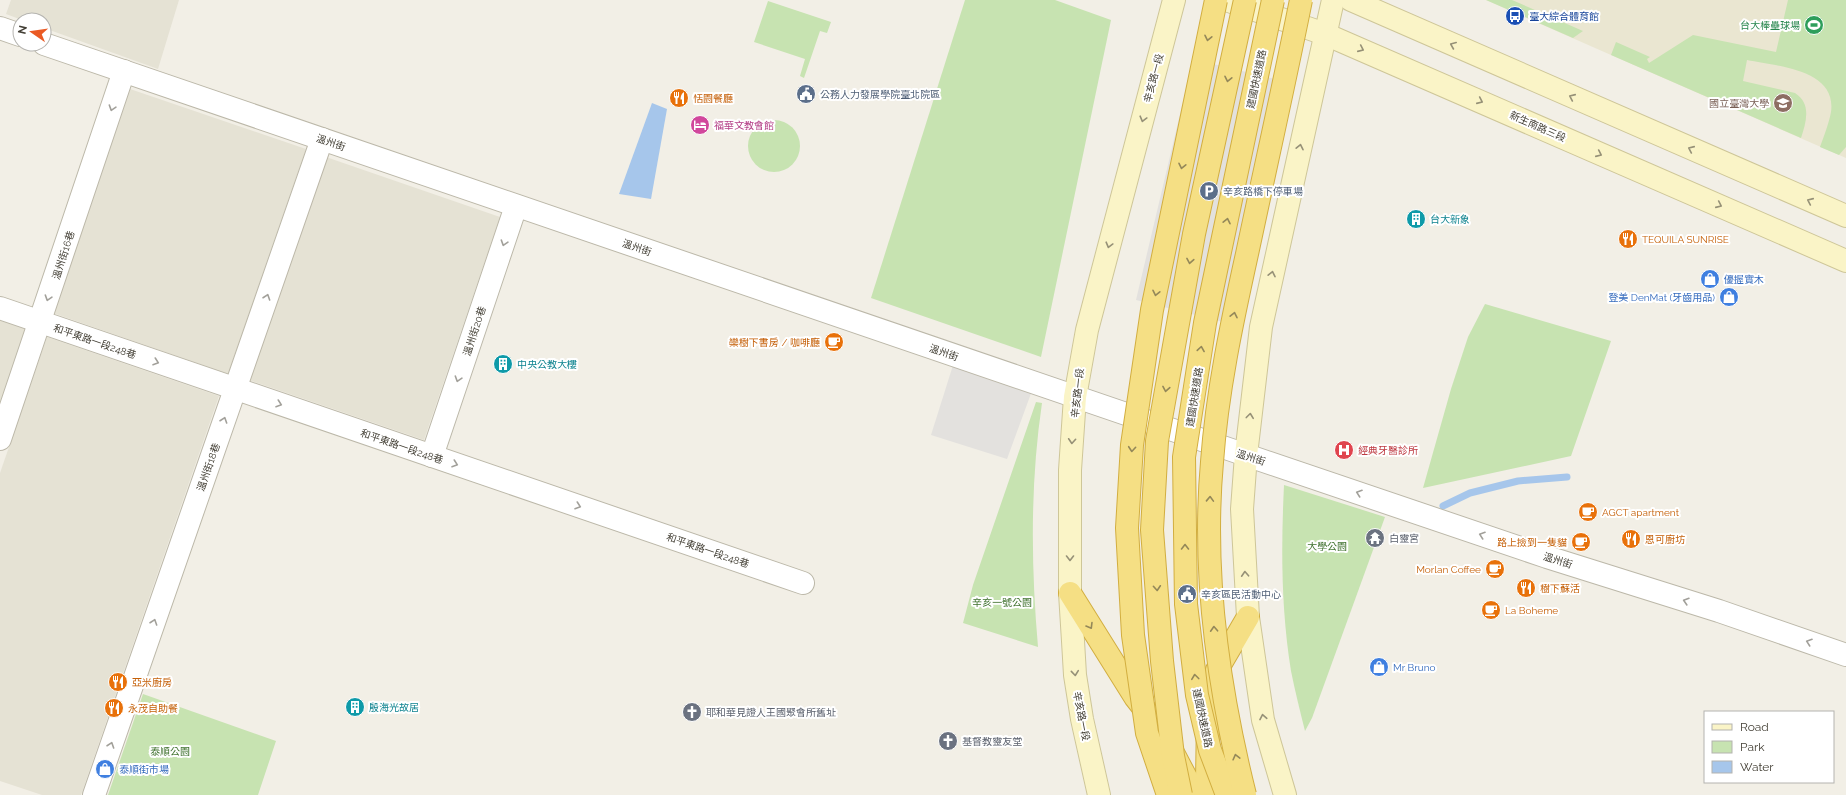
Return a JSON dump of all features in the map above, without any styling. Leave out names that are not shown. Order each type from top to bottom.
[{"type":"highway","points":[[1168,795],[1147,733],[1133,635],[1127,528],[1132,445],[1152,310],[1216,0]]},
{"type":"highway","points":[[1181,795],[1173,756],[1162,661],[1152,530],[1157,441],[1194,234],[1245,0]]},
{"type":"highway","name":"建國快速道路","points":[[1227,795],[1210,750],[1197,695],[1186,612],[1184,457],[1205,323],[1273,0]]},
{"type":"highway","points":[[1245,795],[1232,743],[1214,635],[1209,534],[1211,463],[1218,403],[1232,323],[1301,0]]},
{"type":"highway","points":[[1070,592],[1135,697],[1161,730],[1190,785],[1193,795]]},
{"type":"highway","points":[[1211,795],[1207,780],[1208,717],[1216,670],[1248,617]]},
{"type":"main road","name":"辛亥路一段","points":[[1099,795],[1082,719],[1075,675],[1070,592],[1070,470],[1075,397],[1080,363],[1091,315],[1174,0]]},
{"type":"main road","name":"新生南路三段","points":[[1226,0],[1325,34],[1846,261]]},
{"type":"main road","points":[[1285,795],[1263,720],[1248,617],[1242,509],[1246,455],[1261,327],[1333,0]]},
{"type":"main road","points":[[1351,0],[1846,216]]},
{"type":"street","points":[[0,28],[12,32]]},
{"type":"street","name":"溫州街","points":[[52,47],[1246,455],[1547,557],[1719,611],[1846,655]]},
{"type":"street","name":"溫州街16巷","points":[[0,439],[124,71]]},
{"type":"street","name":"溫州街18巷","points":[[94,795],[322,139]]},
{"type":"street","name":"溫州街20巷","points":[[432,456],[516,206]]},
{"type":"street","name":"和平東路一段248巷","points":[[0,308],[803,583]]},
{"type":"shaded area","points":[[11,0],[179,0],[158,69],[52,31],[52,12],[12,12],[12,16],[6,14]]},
{"type":"shaded area","name":"國立臺灣大學","points":[[1486,0],[1846,0],[1846,158],[1611,55]]},
{"type":"shaded area","name":"辛亥路橋下停車場","points":[[1193,59],[1283,81],[1223,322],[1136,300]]},
{"type":"shaded area","points":[[130,89],[306,149],[228,374],[53,313]]},
{"type":"shaded area","points":[[326,157],[500,217],[424,440],[249,380]]},
{"type":"shaded area","points":[[0,316],[28,325],[0,406]]},
{"type":"shaded area","points":[[47,337],[219,396],[81,795],[42,795],[0,781],[0,473]]},
{"type":"shaded area","points":[[954,362],[1033,388],[1007,459],[931,435]]},
{"type":"green space","points":[[965,0],[1055,0],[1111,20],[1041,357],[871,298]]},
{"type":"green space","points":[[1486,0],[1512,0],[1583,31],[1573,38]]},
{"type":"green space","points":[[1788,0],[1846,0],[1846,147],[1839,155],[1820,147],[1831,112],[1830,98],[1824,87],[1815,78],[1802,72],[1747,60],[1743,81],[1795,93],[1800,97],[1806,108],[1805,126],[1801,138],[1611,55],[1616,42],[1650,57],[1647,59],[1649,63],[1693,35],[1776,52]]},
{"type":"green space","points":[[768,1],[831,22],[827,33],[820,31],[804,78],[800,76],[805,59],[754,42]]},
{"type":"green space","points":[[769,120],[779,120],[793,127],[800,141],[800,151],[793,165],[779,172],[769,172],[759,168],[752,161],[748,151],[748,141],[752,131],[759,124]]},
{"type":"green space","points":[[1485,304],[1611,341],[1571,456],[1423,488],[1451,389],[1468,337]]},
{"type":"green space","name":"辛亥一號公園","points":[[1036,402],[1042,403],[1035,464],[1033,525],[1034,586],[1038,647],[963,623],[973,585]]},
{"type":"green space","name":"大學公園","points":[[1284,485],[1385,517],[1312,718],[1305,731],[1291,671],[1285,625],[1282,555]]},
{"type":"green space","name":"泰順公園","points":[[143,694],[276,741],[258,795],[108,795]]},
{"type":"water","points":[[652,103],[667,109],[651,199],[619,194]]},
{"type":"waterway","points":[[1443,506],[1470,493],[1518,481],[1567,477]]},
{"type":"place","name":"臺大綜合體育館","points":[[1515,16]]},
{"type":"place","name":"台大棒壘球場","points":[[1814,25]]},
{"type":"place","name":"公務人力發展學院臺北院區","points":[[806,94]]},
{"type":"place","name":"恬園餐廳","points":[[679,98]]},
{"type":"place","name":"國立臺灣大學","points":[[1783,103]]},
{"type":"place","name":"福華文教會館","points":[[700,125]]},
{"type":"place","name":"辛亥路橋下停車場","points":[[1209,191]]},
{"type":"place","name":"台大新象","points":[[1416,219]]},
{"type":"place","name":"TEQUILA SUNRISE","points":[[1628,239]]},
{"type":"place","name":"優握實木","points":[[1710,279]]},
{"type":"place","name":"登美 DenMat (牙齒用品)","points":[[1729,297]]},
{"type":"place","name":"欒樹下書房 / 咖啡廳","points":[[834,342]]},
{"type":"place","name":"中央公教大樓","points":[[503,364]]},
{"type":"place","name":"經典牙醫診所","points":[[1344,450]]},
{"type":"place","name":"AGCT apartment","points":[[1588,512]]},
{"type":"place","name":"白靈宮","points":[[1375,538]]},
{"type":"place","name":"恩可廚坊","points":[[1631,539]]},
{"type":"place","name":"路上撿到一隻貓","points":[[1581,542]]},
{"type":"place","name":"Morlan Coffee","points":[[1495,569]]},
{"type":"place","name":"樹下蘇活","points":[[1526,588]]},
{"type":"place","name":"辛亥區民活動中心","points":[[1187,594]]},
{"type":"place","name":"La Boheme","points":[[1491,610]]},
{"type":"place","name":"Mr Bruno","points":[[1379,667]]},
{"type":"place","name":"亞米廚房","points":[[118,682]]},
{"type":"place","name":"殷海光故居","points":[[355,707]]},
{"type":"place","name":"永茂自助餐","points":[[114,708]]},
{"type":"place","name":"耶和華見證人王國聚會所舊址","points":[[692,712]]},
{"type":"place","name":"基督教靈友堂","points":[[948,741]]},
{"type":"place","name":"泰順街市場","points":[[105,769]]}]
